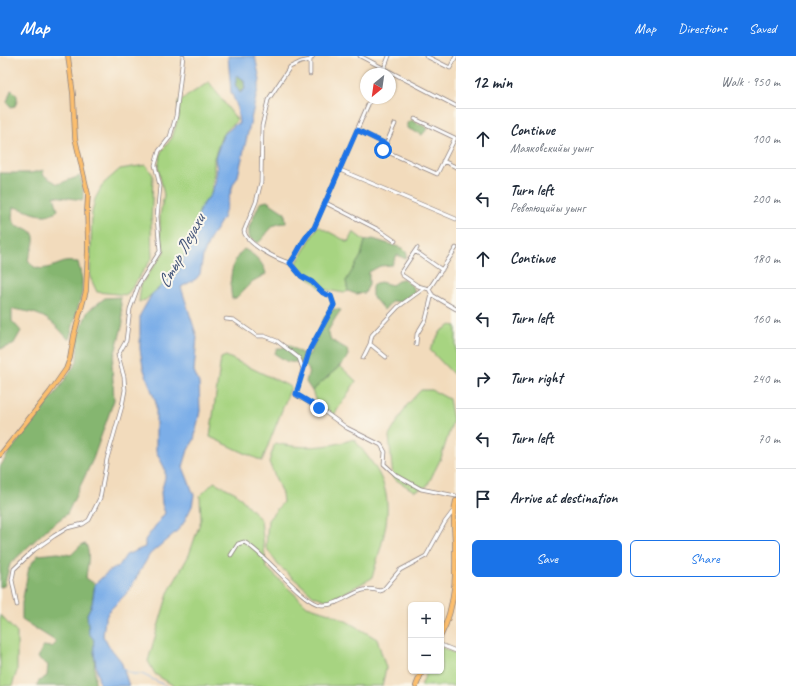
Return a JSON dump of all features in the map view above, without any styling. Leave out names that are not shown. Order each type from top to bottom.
[{"type":"highway","points":[[444,627],[453,604],[454,510],[456,501]]},
{"type":"highway","points":[[416,686],[421,674]]},
{"type":"main road","points":[[0,455],[50,392],[66,369],[86,291],[88,194],[75,138],[73,94],[68,56]]},
{"type":"street","points":[[17,605],[12,580],[14,569],[34,550],[54,536],[67,528],[83,524],[89,520],[100,498],[104,473],[125,390],[124,377],[118,355],[126,341],[130,309],[139,284],[160,251],[157,217],[160,186],[155,164],[159,151],[170,137],[176,116],[183,56]]},
{"type":"street","points":[[310,74],[310,60],[313,56]]},
{"type":"street","points":[[360,56],[382,68]]},
{"type":"street","points":[[384,68],[389,56]]},
{"type":"street","points":[[426,56],[450,68],[456,56]]},
{"type":"street","points":[[310,60],[290,67],[268,100],[262,126],[261,182],[256,202],[244,230],[248,241],[283,261],[290,263],[301,276],[312,282],[323,293],[331,296],[334,305],[310,349],[296,394],[352,431],[382,445],[385,452],[384,464],[396,475],[420,489],[456,496]]},
{"type":"street","points":[[396,75],[456,106]]},
{"type":"street","points":[[290,263],[302,245],[305,236],[314,228],[368,104]]},
{"type":"street","points":[[395,124],[383,150],[437,174],[455,138],[415,119]]},
{"type":"street","points":[[357,130],[386,144]]},
{"type":"street","points":[[443,161],[456,167]]},
{"type":"street","points":[[340,170],[455,219],[456,214]]},
{"type":"street","points":[[326,203],[379,230],[395,241]]},
{"type":"street","points":[[429,289],[456,248]]},
{"type":"street","points":[[442,270],[416,249],[400,272],[402,275],[424,288],[429,289],[432,294],[456,309]]},
{"type":"street","points":[[363,358],[370,344],[372,335],[398,307],[424,288]]},
{"type":"street","points":[[416,344],[417,334],[426,319],[432,294]]},
{"type":"street","points":[[226,319],[234,320],[256,336],[264,336],[277,342],[298,358],[303,369]]},
{"type":"street","points":[[370,344],[386,357]]},
{"type":"street","points":[[231,555],[238,544],[244,542],[267,559],[295,588],[307,598],[320,605],[329,605],[363,589],[372,588],[380,591],[383,590],[400,570],[426,556],[445,522],[454,510]]},
{"type":"street","points":[[444,646],[456,651]]},
{"type":"green space","points":[[237,75],[244,80],[245,89],[239,93],[235,85]]},
{"type":"green space","points":[[209,82],[237,120],[222,135],[214,158],[211,194],[201,207],[179,271],[145,300],[139,302],[141,284],[164,252],[160,237],[160,215],[164,195],[158,167],[161,152],[172,138],[179,115],[178,102]]},
{"type":"green space","points":[[11,90],[17,95],[17,99],[15,106],[11,107],[7,102]]},
{"type":"green space","points":[[411,120],[428,128],[422,135],[407,128],[407,123]]},
{"type":"green space","points":[[146,165],[153,175],[151,226],[152,258],[127,295],[97,292],[90,277],[92,213],[95,199],[103,184],[120,169]]},
{"type":"green space","points":[[44,170],[43,175],[58,184],[80,176],[83,189],[83,200],[54,196],[58,210],[47,215],[41,215],[13,207],[12,219],[17,227],[30,230],[33,234],[33,248],[28,259],[35,267],[44,268],[65,262],[78,262],[82,279],[82,293],[69,340],[56,326],[44,317],[31,312],[12,309],[12,321],[21,331],[13,345],[0,349],[0,173],[31,173]]},
{"type":"green space","points":[[267,201],[285,213],[286,223],[280,223],[270,229],[258,243],[249,238],[249,227],[260,203]]},
{"type":"green space","points":[[318,226],[348,242],[353,232],[365,241],[361,256],[346,281],[348,291],[344,293],[322,289],[295,266]]},
{"type":"green space","points":[[373,239],[402,248],[407,253],[406,259],[397,255],[392,265],[380,266],[369,272],[369,284],[365,293],[356,294],[348,291],[346,281],[361,256],[365,241]]},
{"type":"green space","points":[[244,249],[258,259],[266,274],[253,281],[236,298],[232,299],[231,279],[233,266],[239,254]]},
{"type":"green space","points":[[401,279],[404,279],[413,287],[415,292],[400,302],[392,301],[384,310],[372,296],[372,286],[380,282],[392,285]]},
{"type":"green space","points":[[120,297],[123,323],[112,364],[114,400],[93,459],[67,514],[48,528],[10,564],[4,586],[0,587],[0,467],[8,454],[58,390],[77,362],[78,335],[88,311],[105,298]]},
{"type":"green space","points":[[334,309],[341,310],[328,331],[331,340],[347,349],[348,355],[345,361],[312,391],[306,382],[309,370],[306,366],[300,362],[286,361],[275,354],[276,350],[289,345],[303,354],[309,355],[325,316]]},
{"type":"green space","points":[[451,325],[456,326],[456,377],[430,350],[441,331]]},
{"type":"green space","points":[[226,356],[291,387],[262,461],[210,437],[221,358]]},
{"type":"green space","points":[[340,366],[356,381],[334,415],[317,404],[312,391]]},
{"type":"green space","points":[[421,390],[432,390],[449,399],[453,420],[441,458],[427,486],[414,491],[393,478],[389,436],[407,405]]},
{"type":"green space","points":[[354,439],[377,470],[384,487],[387,500],[386,526],[372,578],[329,601],[314,596],[278,565],[266,547],[268,520],[283,502],[282,494],[269,462],[275,443],[314,447]]},
{"type":"green space","points":[[214,482],[236,493],[261,520],[266,567],[307,606],[329,613],[377,639],[386,668],[382,686],[174,686],[155,674],[148,661],[168,593],[189,555],[201,520],[200,496]]},
{"type":"green space","points":[[86,544],[88,557],[86,578],[95,584],[92,604],[87,614],[94,640],[95,686],[36,686],[39,681],[47,676],[48,665],[38,658],[43,646],[52,647],[57,642],[22,620],[22,603],[29,567],[38,555],[58,553],[71,555],[81,545]]},
{"type":"green space","points":[[0,615],[17,633],[17,671],[12,686],[0,686]]},
{"type":"green space","points":[[444,648],[456,654],[456,686],[421,686],[426,674],[444,674]]},
{"type":"water","points":[[228,56],[255,56],[260,80],[238,176],[233,185],[223,218],[210,239],[203,256],[200,274],[196,279],[181,287],[197,337],[194,371],[199,383],[200,411],[194,440],[188,450],[183,467],[194,495],[192,506],[183,524],[150,554],[128,592],[109,611],[105,619],[103,636],[121,661],[129,686],[100,686],[94,655],[94,640],[89,633],[87,614],[92,604],[95,584],[109,571],[119,566],[126,555],[145,547],[145,540],[165,513],[162,504],[161,492],[165,478],[165,469],[156,451],[156,403],[143,367],[140,349],[140,315],[152,294],[179,271],[201,207],[211,194],[215,183],[217,169],[215,158],[223,135],[236,124],[239,124],[237,106],[231,92]],"holes":[[[237,75],[244,80],[245,89],[240,93],[235,85]]]},
{"type":"waterway","points":[[123,669],[133,674],[142,674],[166,686]]},
{"type":"route","points":[[319,408],[296,394],[310,349],[334,305],[331,296],[323,293],[312,282],[301,276],[290,263],[302,245],[305,236],[314,228],[357,130],[386,144],[383,150]]},
{"type":"water label","name":"Стыр Леуахи","points":[[181,251]]}]
